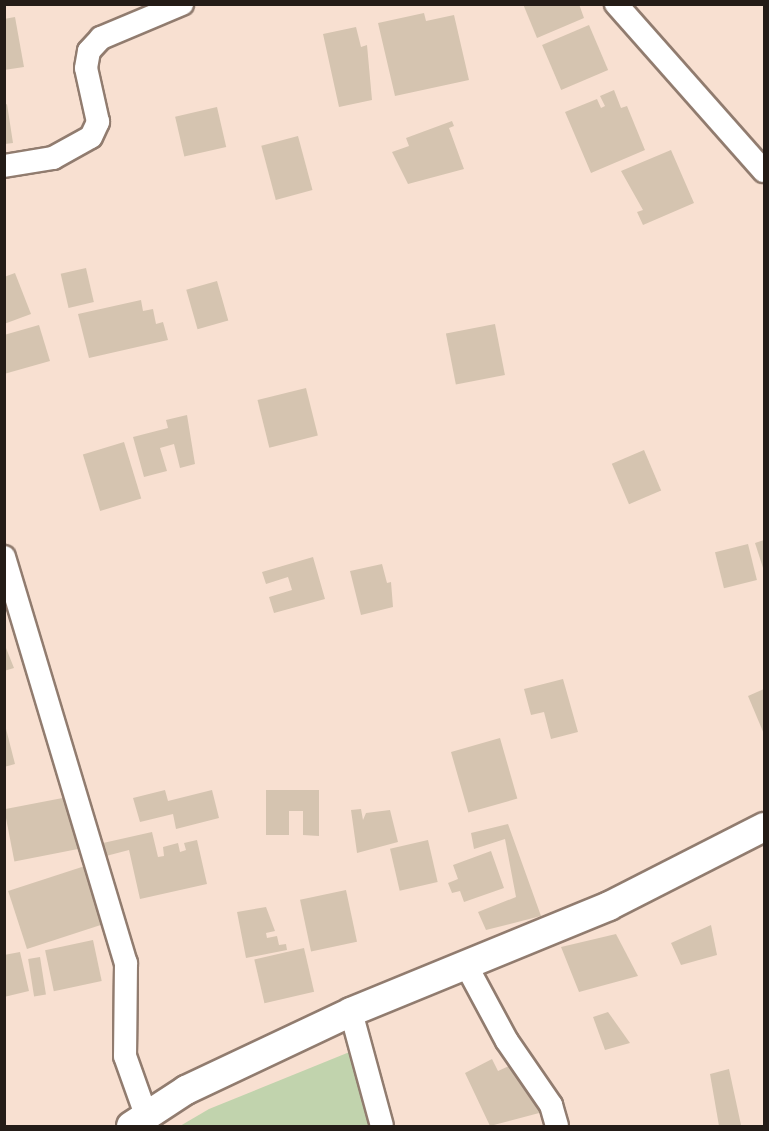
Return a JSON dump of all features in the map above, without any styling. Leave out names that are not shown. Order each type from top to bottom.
[{"type":"street","points":[[4,166],[53,158],[91,137],[98,122],[86,68],[89,51],[101,38],[182,4]]},
{"type":"street","points":[[616,4],[765,171]]},
{"type":"street","points":[[4,557],[14,631],[63,740],[126,963],[125,1056],[139,1121],[186,1090],[351,1012],[609,906],[765,828]]},
{"type":"street","points":[[466,965],[507,1041],[551,1105],[557,1126]]},
{"type":"street","points":[[351,1012],[382,1126]]},
{"type":"green space","points":[[352,1051],[374,1126],[180,1126],[209,1109]]},
{"type":"building","points":[[523,4],[579,4],[584,18],[537,38]]},
{"type":"building","points":[[424,13],[426,21],[454,15],[469,80],[395,96],[378,23]]},
{"type":"building","points":[[15,17],[24,67],[4,70],[4,19]]},
{"type":"building","points":[[589,25],[608,70],[561,90],[542,45]]},
{"type":"building","points":[[356,27],[361,47],[367,45],[372,100],[339,107],[323,34]]},
{"type":"building","points":[[614,90],[621,108],[627,106],[645,150],[591,173],[565,112],[597,99],[601,108],[605,106],[600,96]]},
{"type":"building","points":[[7,104],[13,143],[5,144],[5,105]]},
{"type":"building","points":[[217,107],[226,147],[184,157],[175,117]]},
{"type":"building","points":[[452,121],[454,126],[449,128],[464,169],[408,184],[392,152],[409,146],[406,138]]},
{"type":"building","points":[[298,136],[312,190],[276,200],[261,146]]},
{"type":"building","points":[[671,150],[694,203],[643,225],[637,212],[643,210],[621,171]]},
{"type":"building","points":[[86,268],[94,302],[69,308],[61,274]]},
{"type":"building","points":[[15,273],[31,314],[4,324],[4,277]]},
{"type":"building","points":[[217,281],[228,320],[198,329],[186,290]]},
{"type":"building","points":[[141,300],[143,311],[153,309],[156,324],[163,322],[168,340],[89,358],[78,314]]},
{"type":"building","points":[[495,324],[505,375],[456,385],[446,334]]},
{"type":"building","points":[[39,325],[50,361],[4,374],[4,335]]},
{"type":"building","points":[[306,388],[318,436],[269,448],[257,400]]},
{"type":"building","points":[[187,415],[195,464],[180,468],[174,444],[160,448],[167,471],[144,477],[133,437],[168,428],[166,420]]},
{"type":"building","points":[[124,442],[141,498],[100,511],[83,455]]},
{"type":"building","points":[[644,450],[661,491],[629,504],[612,464]]},
{"type":"building","points":[[764,540],[764,571],[755,543]]},
{"type":"building","points":[[748,544],[757,580],[724,588],[715,552]]},
{"type":"building","points":[[313,557],[325,599],[274,613],[269,597],[292,590],[288,577],[266,584],[262,572]]},
{"type":"building","points":[[382,564],[387,583],[391,582],[393,607],[361,615],[350,571]]},
{"type":"building","points":[[4,643],[14,668],[4,671]]},
{"type":"building","points":[[563,679],[578,732],[551,739],[544,712],[531,715],[524,689]]},
{"type":"building","points":[[764,689],[764,734],[748,696]]},
{"type":"building","points":[[4,721],[15,764],[4,767]]},
{"type":"building","points":[[500,738],[517,799],[468,813],[451,752]]},
{"type":"building","points":[[165,790],[168,801],[212,790],[219,818],[176,829],[173,814],[140,822],[133,798]]},
{"type":"building","points":[[266,790],[319,790],[319,836],[303,835],[303,811],[289,811],[289,835],[266,835]]},
{"type":"building","points":[[73,796],[83,848],[14,861],[4,809]]},
{"type":"building","points":[[361,809],[363,820],[366,813],[390,810],[398,842],[357,853],[351,810]]},
{"type":"building","points":[[508,824],[541,916],[486,930],[478,912],[516,897],[505,839],[474,849],[471,833]]},
{"type":"building","points":[[152,832],[158,857],[164,856],[163,847],[178,843],[180,852],[186,850],[184,843],[197,840],[207,884],[140,899],[129,850],[106,856],[103,843]]},
{"type":"building","points":[[428,840],[438,882],[400,891],[390,849]]},
{"type":"building","points":[[491,851],[504,888],[464,902],[460,891],[452,893],[448,883],[458,879],[453,865]]},
{"type":"building","points":[[88,865],[107,923],[27,949],[8,891]]},
{"type":"building","points":[[346,890],[357,942],[311,952],[300,900]]},
{"type":"building","points":[[266,907],[275,931],[266,933],[267,938],[277,936],[279,945],[286,944],[287,950],[246,958],[237,912]]},
{"type":"building","points":[[711,925],[717,955],[681,965],[671,943]]},
{"type":"building","points":[[616,934],[638,976],[579,992],[561,947]]},
{"type":"building","points":[[93,940],[102,981],[54,991],[45,950]]},
{"type":"building","points":[[304,948],[314,992],[264,1003],[254,959]]},
{"type":"building","points":[[20,952],[29,991],[4,997],[4,955]]},
{"type":"building","points":[[40,957],[46,995],[34,996],[28,959]]},
{"type":"building","points":[[608,1012],[630,1043],[605,1050],[593,1017]]},
{"type":"building","points":[[492,1059],[498,1071],[511,1065],[514,1072],[524,1068],[543,1112],[490,1126],[465,1073]]},
{"type":"building","points":[[729,1069],[741,1125],[719,1126],[710,1074]]}]
